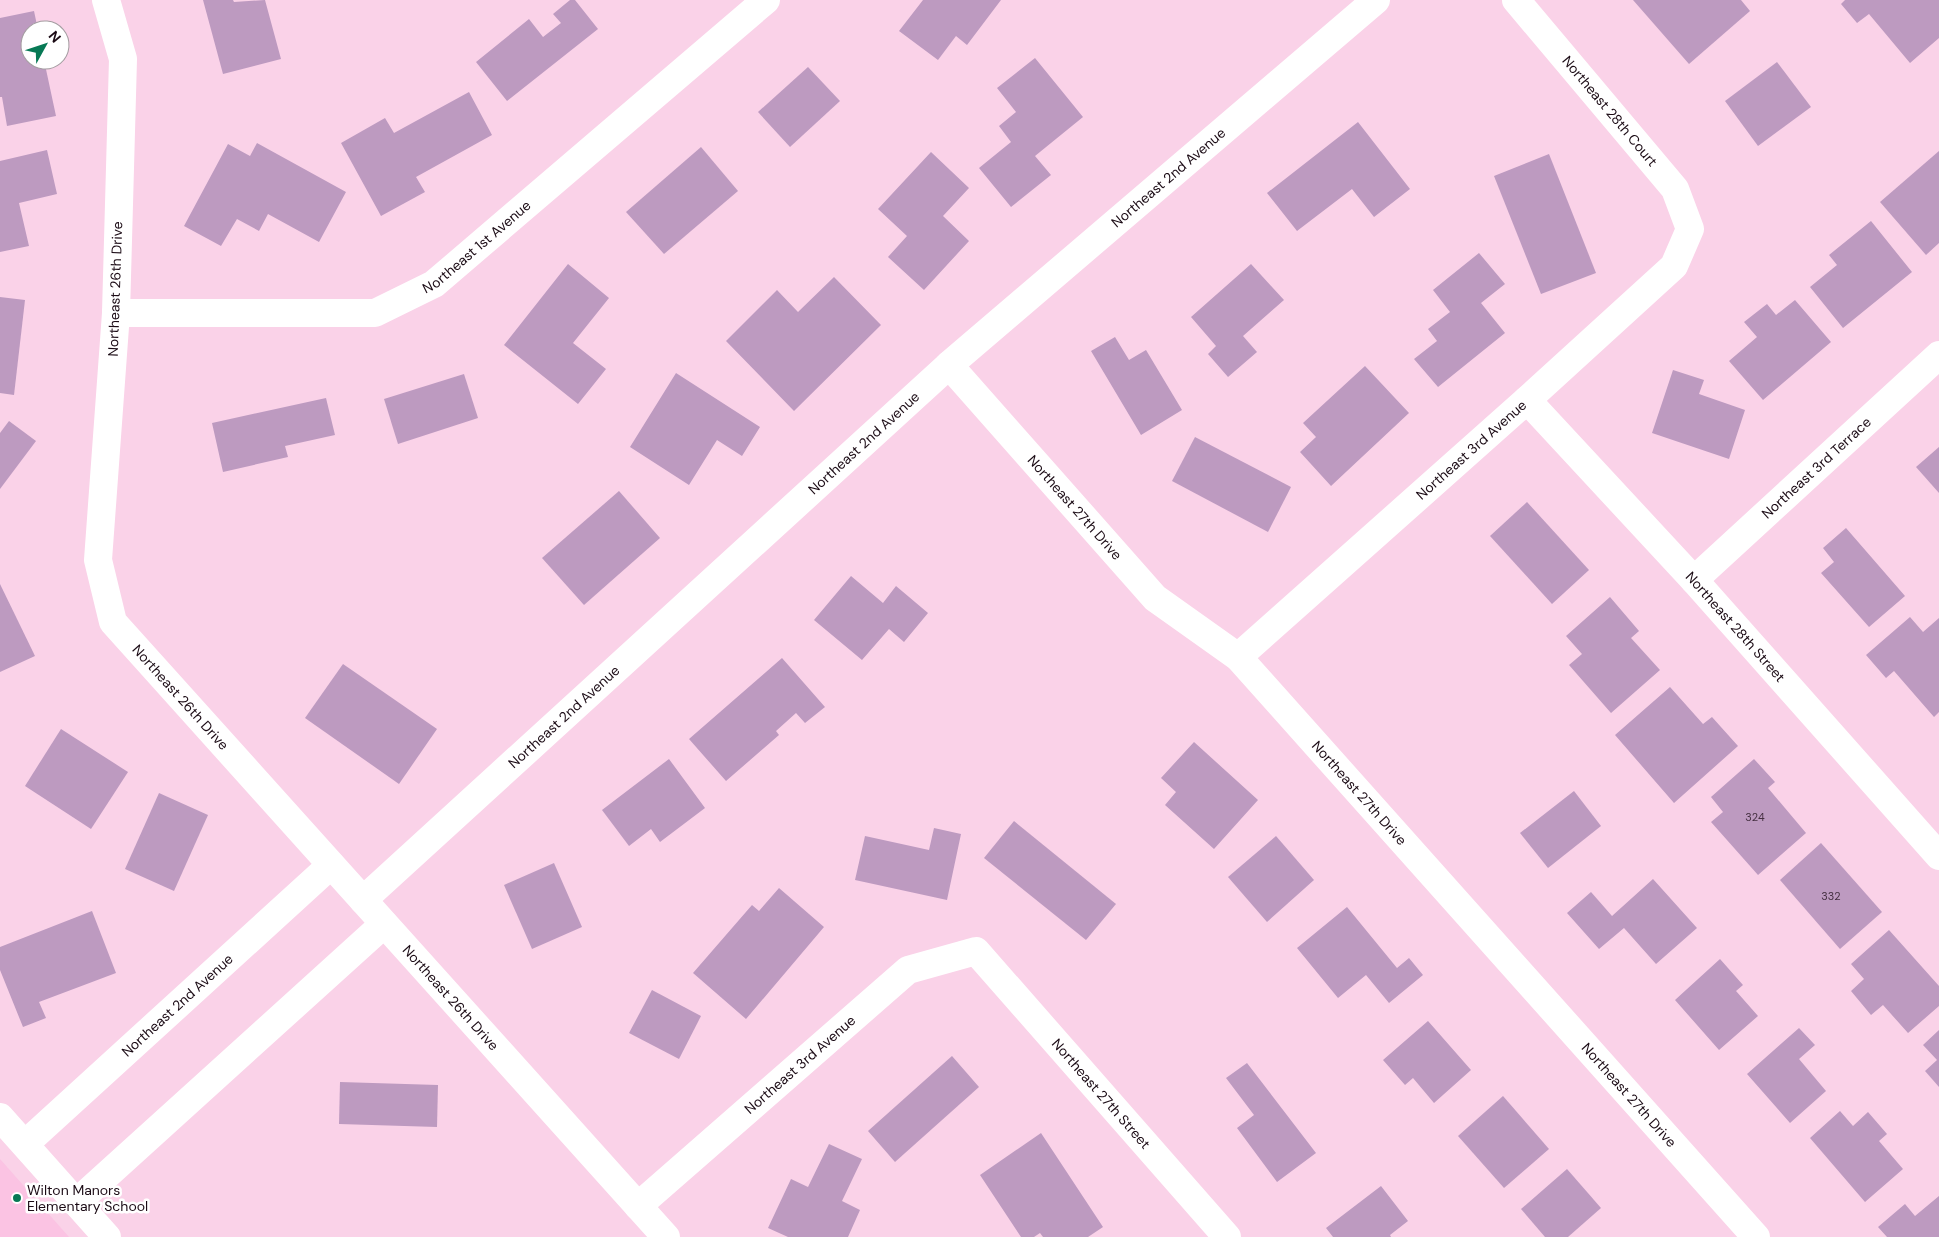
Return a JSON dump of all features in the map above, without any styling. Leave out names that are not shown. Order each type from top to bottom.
[{"type":"street","name":"Northeast 26th Drive","points":[[106,0],[123,59],[116,313],[98,560],[113,622],[666,1237]]},
{"type":"street","name":"Northeast 1st Avenue","points":[[116,313],[375,312],[434,284],[766,0]]},
{"type":"street","name":"Northeast 2nd Avenue","points":[[363,900],[949,365],[1376,0]]},
{"type":"street","name":"Northeast 28th Court","points":[[1516,0],[1675,188],[1690,229]]},
{"type":"street","name":"Northeast 3rd Avenue","points":[[1238,657],[1674,266],[1690,229]]},
{"type":"street","name":"Northeast 3rd Terrace","points":[[1694,580],[1939,355]]},
{"type":"street","name":"Northeast 27th Drive","points":[[949,365],[1155,598],[1238,657],[1756,1237]]},
{"type":"street","name":"Northeast 28th Street","points":[[1526,400],[1694,580],[1939,856]]},
{"type":"street","name":"Northeast 2nd Avenue","points":[[24,1144],[331,865]]},
{"type":"street","points":[[77,1202],[384,924]]},
{"type":"street","name":"Northeast 3rd Avenue","points":[[638,1206],[908,970],[976,951]]},
{"type":"street","name":"Northeast 27th Street","points":[[976,951],[1227,1237]]},
{"type":"street","points":[[0,1117],[107,1237]]},
{"type":"shaded area","name":"Wilton Manors Elementary School","points":[[0,1159],[69,1237],[0,1237]]},
{"type":"building","points":[[203,0],[233,0],[234,2],[265,0],[281,59],[223,74]]},
{"type":"building","points":[[570,0],[575,0],[598,29],[507,101],[476,62],[529,19],[543,37],[561,23],[553,14]]},
{"type":"building","points":[[923,0],[1001,0],[967,45],[956,36],[938,60],[899,31]]},
{"type":"building","points":[[1633,0],[1741,0],[1750,11],[1689,64]]},
{"type":"building","points":[[1845,0],[1939,0],[1939,38],[1910,63],[1869,14],[1857,23],[1841,4]]},
{"type":"building","points":[[34,11],[36,20],[20,20],[20,70],[46,70],[56,116],[7,126],[2,97],[0,97],[0,18]]},
{"type":"building","points":[[1035,58],[1083,117],[1035,156],[1051,175],[1011,207],[979,168],[1011,142],[999,126],[1016,112],[997,88]]},
{"type":"building","points":[[1777,62],[1811,107],[1758,146],[1725,101]]},
{"type":"building","points":[[808,67],[840,101],[790,147],[758,112]]},
{"type":"building","points":[[469,92],[492,135],[416,177],[425,192],[381,216],[341,143],[385,118],[394,133]]},
{"type":"building","points":[[1358,122],[1410,189],[1374,217],[1352,189],[1297,231],[1267,193]]},
{"type":"building","points":[[257,143],[346,192],[319,242],[268,214],[259,231],[237,219],[221,246],[184,226],[228,144],[250,156]]},
{"type":"building","points":[[701,147],[738,191],[664,254],[626,212]]},
{"type":"building","points":[[47,150],[57,194],[19,203],[29,246],[0,252],[0,161]]},
{"type":"building","points":[[1939,151],[1939,243],[1926,255],[1880,202]]},
{"type":"building","points":[[931,152],[969,188],[943,216],[969,241],[924,290],[888,257],[907,236],[878,209]]},
{"type":"building","points":[[1549,154],[1596,273],[1541,294],[1494,176]]},
{"type":"building","points":[[1871,221],[1912,272],[1843,328],[1810,287],[1837,265],[1829,255]]},
{"type":"building","points":[[1479,253],[1505,284],[1481,303],[1505,333],[1438,387],[1414,359],[1437,341],[1428,329],[1450,312],[1433,290]]},
{"type":"building","points":[[568,264],[609,298],[573,343],[606,369],[578,404],[504,345]]},
{"type":"building","points":[[1251,264],[1284,300],[1243,336],[1257,352],[1228,377],[1208,354],[1216,346],[1191,317]]},
{"type":"building","points":[[834,277],[881,325],[794,411],[726,341],[777,290],[798,312]]},
{"type":"building","points":[[0,297],[25,300],[14,395],[0,393]]},
{"type":"building","points":[[1795,300],[1831,342],[1763,400],[1729,361],[1757,337],[1744,322],[1767,304],[1776,315]]},
{"type":"building","points":[[1115,337],[1129,360],[1146,350],[1182,410],[1141,435],[1091,351]]},
{"type":"building","points":[[1365,366],[1409,413],[1331,486],[1300,452],[1316,437],[1303,423]]},
{"type":"building","points":[[1673,370],[1704,380],[1699,394],[1745,410],[1729,459],[1652,433]]},
{"type":"building","points":[[676,373],[760,427],[742,456],[717,440],[689,485],[630,447]]},
{"type":"building","points":[[464,374],[478,418],[398,444],[384,399]]},
{"type":"building","points":[[326,398],[335,435],[285,446],[288,457],[223,472],[212,423]]},
{"type":"building","points":[[9,421],[36,441],[0,489],[0,433]]},
{"type":"building","points":[[1195,437],[1291,487],[1268,532],[1172,481]]},
{"type":"building","points":[[1939,447],[1939,493],[1916,467]]},
{"type":"building","points":[[619,491],[660,538],[584,605],[542,558]]},
{"type":"building","points":[[1527,502],[1589,570],[1552,604],[1490,536]]},
{"type":"building","points":[[1846,528],[1905,596],[1869,627],[1821,573],[1834,562],[1823,548]]},
{"type":"building","points":[[851,576],[883,603],[896,586],[928,613],[904,642],[889,629],[862,660],[814,620]]},
{"type":"building","points":[[0,584],[35,656],[0,672]]},
{"type":"building","points":[[1610,597],[1639,631],[1631,638],[1660,670],[1611,713],[1569,665],[1582,654],[1566,636]]},
{"type":"building","points":[[1910,617],[1923,632],[1939,618],[1939,712],[1934,717],[1894,671],[1886,678],[1866,655]]},
{"type":"building","points":[[782,658],[825,707],[805,723],[796,713],[776,731],[779,735],[726,781],[689,739]]},
{"type":"building","points":[[343,664],[437,729],[399,784],[305,718]]},
{"type":"building","points":[[1670,687],[1703,724],[1712,717],[1738,746],[1674,803],[1615,735]]},
{"type":"building","points":[[61,729],[128,772],[91,829],[25,786]]},
{"type":"building","points":[[1194,742],[1258,800],[1214,849],[1165,805],[1176,792],[1161,778]]},
{"type":"building","points":[[669,759],[705,808],[660,842],[651,829],[629,846],[602,810]]},
{"type":"building","points":[[1754,759],[1775,782],[1768,788],[1806,833],[1758,875],[1711,822],[1723,812],[1711,797]]},
{"type":"building","points":[[1574,791],[1601,826],[1548,868],[1520,833]]},
{"type":"building","points":[[159,793],[208,815],[174,891],[125,869]]},
{"type":"building","points":[[1014,821],[1116,904],[1086,940],[984,858]]},
{"type":"building","points":[[934,828],[961,834],[947,900],[855,880],[865,836],[929,850]]},
{"type":"building","points":[[1276,836],[1314,880],[1267,922],[1228,877]]},
{"type":"building","points":[[1821,843],[1882,912],[1840,949],[1780,880]]},
{"type":"building","points":[[554,863],[582,927],[532,949],[504,885]]},
{"type":"building","points":[[1653,879],[1697,928],[1656,964],[1624,928],[1599,949],[1567,913],[1591,892],[1612,916]]},
{"type":"building","points":[[779,888],[824,927],[746,1019],[693,973],[752,905],[759,911]]},
{"type":"building","points":[[1347,907],[1397,968],[1409,958],[1423,975],[1389,1003],[1366,975],[1338,998],[1297,948]]},
{"type":"building","points":[[92,911],[116,973],[39,1002],[46,1018],[23,1027],[0,970],[0,947]]},
{"type":"building","points":[[1889,930],[1939,986],[1939,1006],[1908,1033],[1883,1005],[1871,1015],[1851,991],[1864,979],[1851,964]]},
{"type":"building","points":[[1720,959],[1743,985],[1736,991],[1758,1016],[1719,1050],[1675,1000]]},
{"type":"building","points":[[652,990],[701,1016],[679,1059],[629,1033]]},
{"type":"building","points":[[1428,1021],[1471,1070],[1434,1103],[1413,1078],[1405,1085],[1383,1060]]},
{"type":"building","points":[[1799,1028],[1815,1045],[1799,1059],[1826,1091],[1790,1123],[1747,1074]]},
{"type":"building","points":[[1939,1030],[1939,1087],[1925,1071],[1937,1060],[1923,1045]]},
{"type":"building","points":[[952,1056],[979,1087],[895,1162],[868,1131]]},
{"type":"building","points":[[1247,1063],[1316,1153],[1277,1182],[1237,1128],[1254,1115],[1226,1078]]},
{"type":"building","points":[[340,1082],[438,1085],[437,1127],[339,1124]]},
{"type":"building","points":[[1503,1096],[1549,1149],[1504,1188],[1458,1136]]},
{"type":"building","points":[[1840,1111],[1853,1126],[1868,1112],[1887,1134],[1879,1141],[1903,1169],[1865,1202],[1810,1138]]},
{"type":"building","points":[[1041,1133],[1103,1227],[1088,1237],[1043,1237],[1040,1233],[1034,1237],[1021,1237],[980,1175]]},
{"type":"building","points":[[829,1144],[862,1159],[842,1201],[860,1210],[848,1237],[788,1237],[768,1228],[791,1179],[808,1187]]},
{"type":"building","points":[[1567,1169],[1601,1208],[1568,1237],[1545,1237],[1521,1209]]},
{"type":"building","points":[[1381,1186],[1408,1221],[1390,1235],[1391,1237],[1333,1237],[1326,1228]]},
{"type":"building","points":[[1939,1196],[1939,1237],[1887,1237],[1878,1227],[1905,1204],[1915,1216]]},
{"type":"place","name":"Wilton Manors Elementary School","points":[[17,1198]]}]
